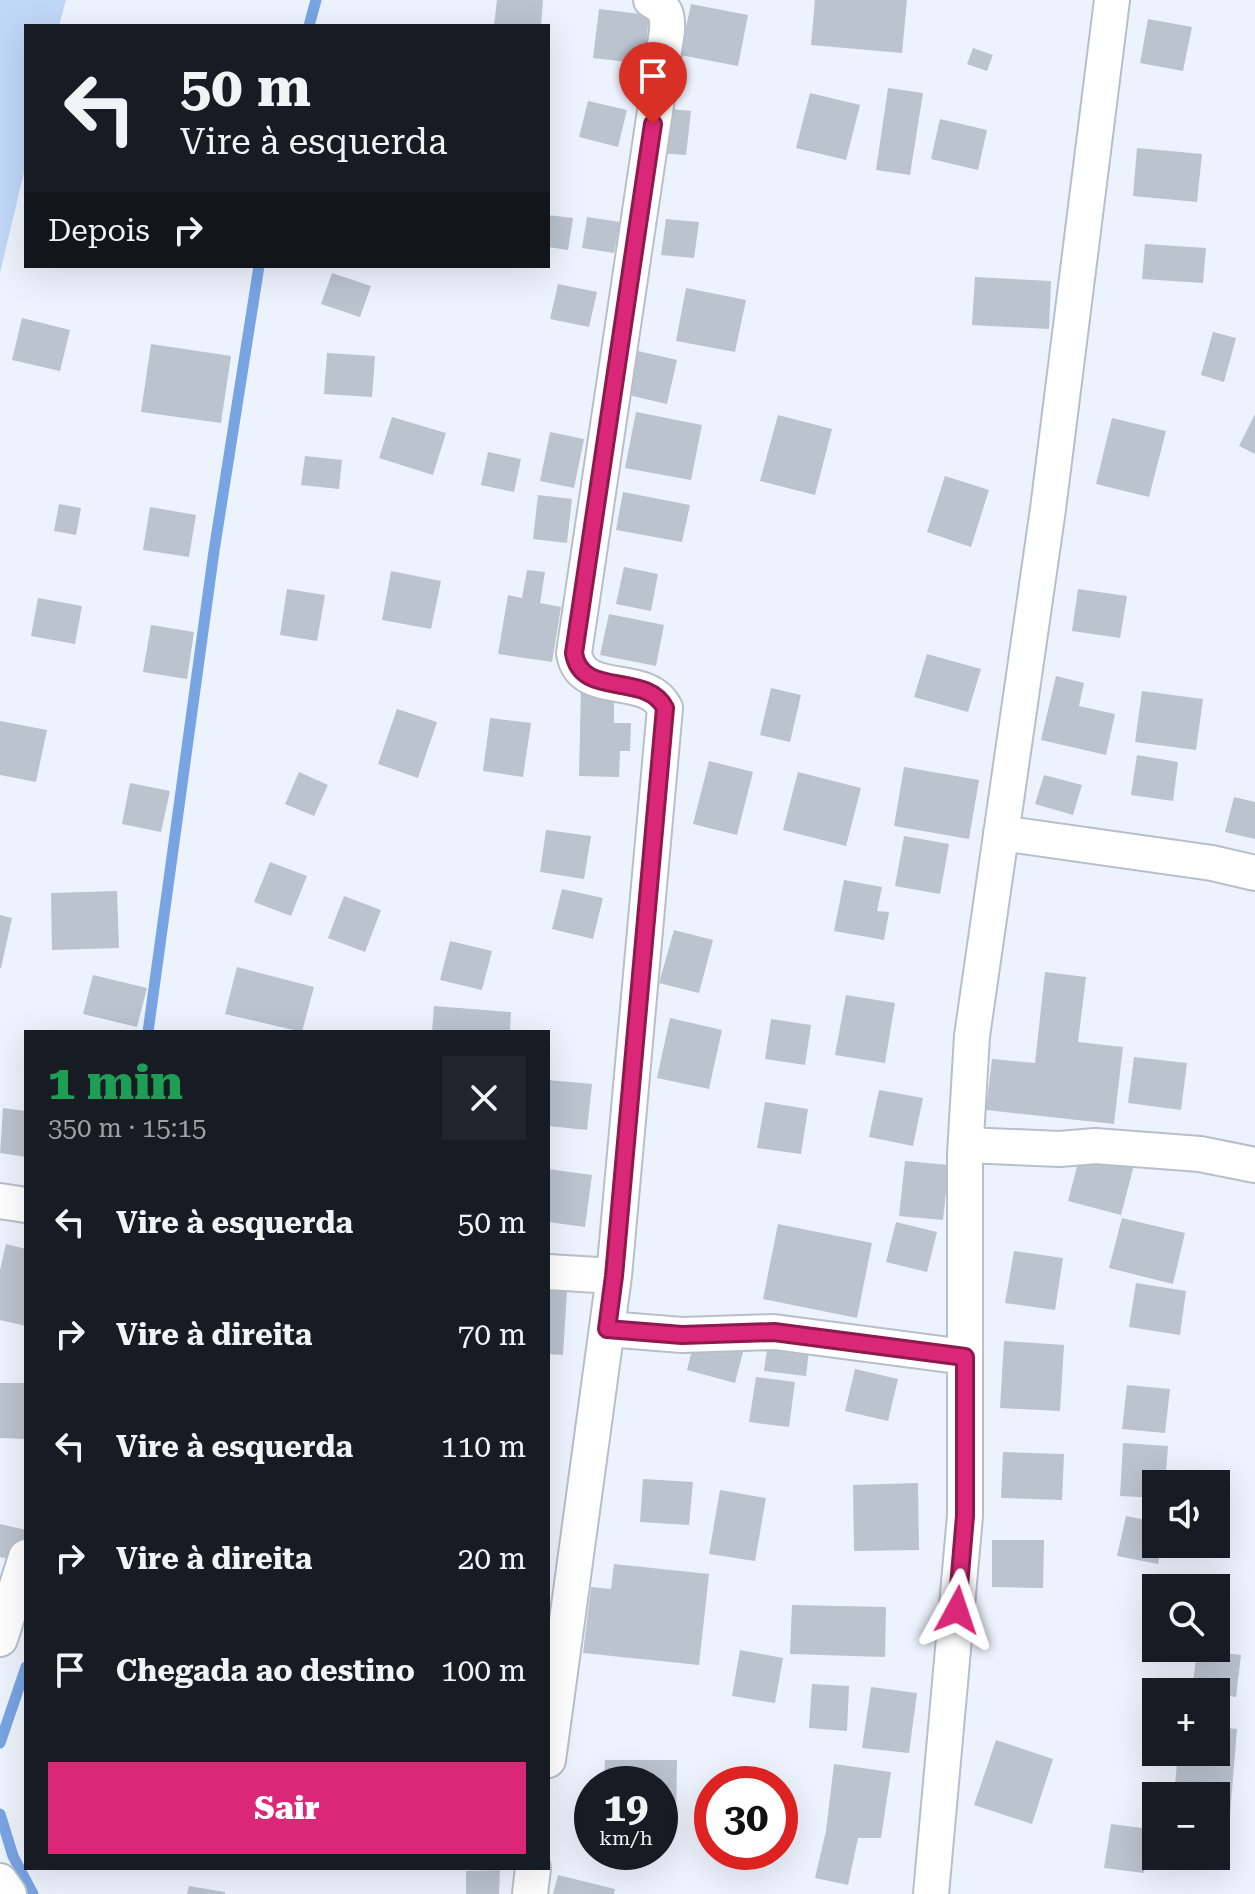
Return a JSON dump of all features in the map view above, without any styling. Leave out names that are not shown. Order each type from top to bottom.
[{"type":"street","points":[[550,1745],[614,1276],[665,708],[651,693],[590,678],[577,666],[574,653],[667,31],[668,16],[661,6],[651,0]]},
{"type":"street","points":[[931,1894],[965,1516],[966,1145],[972,1036],[1048,509],[1112,0]]},
{"type":"street","points":[[1001,833],[1212,863],[1255,873]]},
{"type":"street","points":[[966,1145],[1060,1149],[1095,1146],[1200,1154],[1255,1165]]},
{"type":"street","points":[[0,1201],[24,1205]]},
{"type":"street","points":[[550,1272],[614,1276]]},
{"type":"street","points":[[607,1329],[682,1335],[774,1332],[965,1357]]},
{"type":"street","points":[[0,1639],[24,1563]]},
{"type":"street","points":[[530,1894],[533,1870]]},
{"type":"street","points":[[0,1881],[9,1894]]},
{"type":"shaded area","points":[[0,0],[66,0],[60,24],[24,24],[24,172],[0,273]]},
{"type":"building","points":[[497,0],[543,0],[541,24],[494,24]]},
{"type":"building","points":[[815,0],[907,0],[902,53],[811,45]]},
{"type":"building","points":[[691,4],[748,15],[738,66],[680,55]]},
{"type":"building","points":[[599,9],[649,15],[644,64],[593,58]]},
{"type":"building","points":[[1148,19],[1192,27],[1183,71],[1140,63]]},
{"type":"building","points":[[973,48],[993,55],[987,71],[967,64]]},
{"type":"building","points":[[888,88],[923,93],[910,175],[876,170]]},
{"type":"building","points":[[810,93],[860,105],[846,160],[796,148]]},
{"type":"building","points":[[588,101],[627,110],[618,147],[579,137]]},
{"type":"building","points":[[662,108],[691,111],[686,155],[657,153]]},
{"type":"building","points":[[940,119],[987,130],[978,170],[931,159]]},
{"type":"building","points":[[1137,148],[1202,154],[1197,202],[1133,196]]},
{"type":"building","points":[[550,215],[573,218],[568,250],[550,247]]},
{"type":"building","points":[[587,217],[620,222],[614,253],[582,248]]},
{"type":"building","points":[[666,219],[699,222],[694,258],[661,255]]},
{"type":"building","points":[[1145,244],[1206,248],[1203,283],[1142,279]]},
{"type":"building","points":[[332,273],[371,286],[360,317],[321,304]]},
{"type":"building","points":[[975,277],[1051,281],[1049,329],[972,325]]},
{"type":"building","points":[[558,284],[597,292],[589,327],[550,319]]},
{"type":"building","points":[[686,288],[746,300],[735,352],[676,341]]},
{"type":"building","points":[[22,318],[70,330],[60,371],[12,360]]},
{"type":"building","points":[[1213,332],[1236,338],[1224,382],[1201,375]]},
{"type":"building","points":[[151,344],[231,356],[221,423],[141,412]]},
{"type":"building","points":[[638,351],[677,360],[667,404],[628,395]]},
{"type":"building","points":[[327,353],[375,356],[372,397],[324,394]]},
{"type":"building","points":[[636,412],[702,425],[691,480],[625,468]]},
{"type":"building","points":[[1255,414],[1255,454],[1239,446]]},
{"type":"building","points":[[778,415],[832,429],[815,495],[760,481]]},
{"type":"building","points":[[392,417],[446,433],[433,475],[379,458]]},
{"type":"building","points":[[1112,418],[1166,431],[1149,497],[1096,484]]},
{"type":"building","points":[[550,432],[584,439],[574,488],[540,481]]},
{"type":"building","points":[[488,452],[521,459],[514,492],[481,485]]},
{"type":"building","points":[[305,456],[342,460],[339,489],[301,485]]},
{"type":"building","points":[[945,476],[989,490],[971,547],[927,532]]},
{"type":"building","points":[[623,492],[690,505],[682,542],[616,530]]},
{"type":"building","points":[[538,495],[572,499],[567,543],[533,539]]},
{"type":"building","points":[[59,504],[81,508],[76,535],[54,531]]},
{"type":"building","points":[[150,507],[196,515],[189,557],[143,550]]},
{"type":"building","points":[[624,567],[658,574],[651,611],[616,604]]},
{"type":"building","points":[[527,570],[545,572],[540,603],[561,607],[552,662],[498,654],[508,595],[522,598]]},
{"type":"building","points":[[391,571],[441,581],[431,629],[382,620]]},
{"type":"building","points":[[287,589],[325,595],[317,641],[280,635]]},
{"type":"building","points":[[1078,589],[1127,596],[1120,638],[1072,631]]},
{"type":"building","points":[[38,598],[82,606],[75,644],[31,636]]},
{"type":"building","points":[[609,614],[664,625],[656,666],[600,655]]},
{"type":"building","points":[[151,625],[194,632],[187,679],[143,672]]},
{"type":"building","points":[[927,654],[981,669],[968,712],[914,697]]},
{"type":"building","points":[[1056,676],[1084,683],[1079,706],[1115,714],[1106,755],[1041,740]]},
{"type":"building","points":[[581,686],[614,687],[614,723],[631,723],[630,751],[620,751],[619,777],[579,776]]},
{"type":"building","points":[[771,688],[801,695],[790,742],[760,735]]},
{"type":"building","points":[[1142,691],[1203,699],[1196,750],[1135,742]]},
{"type":"building","points":[[397,709],[437,722],[418,778],[378,764]]},
{"type":"building","points":[[490,718],[531,723],[523,777],[483,771]]},
{"type":"building","points":[[0,721],[47,730],[36,782],[0,775]]},
{"type":"building","points":[[1137,755],[1178,762],[1173,801],[1131,795]]},
{"type":"building","points":[[709,761],[753,772],[737,835],[693,824]]},
{"type":"building","points":[[904,767],[979,780],[969,839],[894,826]]},
{"type":"building","points":[[299,772],[328,785],[314,816],[285,804]]},
{"type":"building","points":[[798,772],[861,788],[846,846],[783,830]]},
{"type":"building","points":[[1044,775],[1082,785],[1073,815],[1035,804]]},
{"type":"building","points":[[130,783],[170,791],[161,832],[122,824]]},
{"type":"building","points":[[1234,797],[1255,802],[1255,839],[1225,832]]},
{"type":"building","points":[[546,830],[591,836],[584,879],[540,872]]},
{"type":"building","points":[[904,836],[949,844],[940,894],[895,886]]},
{"type":"building","points":[[270,862],[307,876],[291,916],[254,902]]},
{"type":"building","points":[[844,880],[882,887],[877,911],[889,912],[884,940],[834,931]]},
{"type":"building","points":[[562,889],[603,898],[593,939],[552,929]]},
{"type":"building","points":[[117,891],[119,948],[52,950],[51,893]]},
{"type":"building","points":[[344,896],[381,910],[365,952],[328,938]]},
{"type":"building","points":[[0,915],[12,918],[1,968],[0,968]]},
{"type":"building","points":[[674,930],[713,940],[699,993],[659,983]]},
{"type":"building","points":[[450,941],[492,951],[482,990],[440,980]]},
{"type":"building","points":[[237,967],[314,987],[303,1030],[225,1014]]},
{"type":"building","points":[[1045,972],[1086,977],[1078,1042],[1123,1047],[1114,1124],[986,1110],[992,1059],[1035,1063]]},
{"type":"building","points":[[93,975],[147,988],[137,1027],[83,1014]]},
{"type":"building","points":[[846,995],[895,1003],[885,1063],[835,1055]]},
{"type":"building","points":[[434,1006],[511,1012],[510,1030],[432,1030]]},
{"type":"building","points":[[670,1018],[722,1030],[709,1089],[657,1078]]},
{"type":"building","points":[[771,1019],[811,1025],[805,1065],[765,1059]]},
{"type":"building","points":[[1134,1057],[1187,1063],[1181,1110],[1128,1103]]},
{"type":"building","points":[[550,1080],[592,1084],[587,1130],[550,1126]]},
{"type":"building","points":[[879,1090],[923,1098],[913,1146],[869,1137]]},
{"type":"building","points":[[765,1102],[808,1109],[801,1154],[757,1148]]},
{"type":"building","points":[[3,1108],[24,1111],[24,1157],[0,1153]]},
{"type":"building","points":[[1082,1147],[1135,1161],[1121,1215],[1068,1201]]},
{"type":"building","points":[[905,1161],[949,1165],[943,1220],[899,1216]]},
{"type":"building","points":[[550,1169],[592,1175],[585,1227],[550,1222]]},
{"type":"building","points":[[1122,1218],[1185,1233],[1173,1284],[1109,1268]]},
{"type":"building","points":[[896,1222],[937,1232],[927,1272],[886,1262]]},
{"type":"building","points":[[778,1224],[872,1243],[857,1318],[763,1299]]},
{"type":"building","points":[[6,1244],[24,1248],[24,1326],[0,1320],[0,1270]]},
{"type":"building","points":[[1014,1251],[1063,1258],[1055,1310],[1005,1303]]},
{"type":"building","points":[[550,1274],[568,1275],[563,1355],[550,1354]]},
{"type":"building","points":[[1136,1283],[1186,1291],[1180,1335],[1129,1327]]},
{"type":"building","points":[[769,1336],[810,1342],[806,1376],[764,1371]]},
{"type":"building","points":[[695,1338],[743,1352],[735,1383],[687,1370]]},
{"type":"building","points":[[1004,1341],[1064,1345],[1060,1411],[1000,1408]]},
{"type":"building","points":[[855,1369],[898,1379],[888,1421],[845,1411]]},
{"type":"building","points":[[756,1377],[795,1382],[789,1427],[749,1422]]},
{"type":"building","points":[[0,1383],[24,1383],[24,1439],[0,1438]]},
{"type":"building","points":[[1127,1385],[1170,1389],[1165,1433],[1122,1429]]},
{"type":"building","points":[[1123,1443],[1168,1446],[1166,1470],[1142,1470],[1142,1497],[1120,1496]]},
{"type":"building","points":[[1003,1452],[1064,1454],[1062,1500],[1001,1498]]},
{"type":"building","points":[[643,1479],[693,1482],[689,1525],[640,1522]]},
{"type":"building","points":[[918,1483],[919,1550],[854,1551],[853,1485]]},
{"type":"building","points":[[720,1490],[766,1498],[755,1561],[709,1554]]},
{"type":"building","points":[[1126,1516],[1142,1519],[1142,1558],[1159,1558],[1158,1564],[1117,1556]]},
{"type":"building","points":[[0,1524],[24,1530],[22,1562],[0,1557]]},
{"type":"building","points":[[992,1540],[1044,1540],[1043,1588],[992,1587]]},
{"type":"building","points":[[614,1564],[709,1574],[699,1665],[583,1653],[591,1587],[611,1589]]},
{"type":"building","points":[[792,1605],[886,1607],[885,1657],[790,1654]]},
{"type":"building","points":[[740,1650],[783,1658],[775,1703],[732,1696]]},
{"type":"building","points":[[1230,1654],[1241,1655],[1236,1697],[1230,1696],[1230,1678],[1194,1678],[1196,1662],[1230,1662]]},
{"type":"building","points":[[812,1684],[849,1686],[847,1731],[809,1728]]},
{"type":"building","points":[[871,1687],[917,1693],[909,1753],[862,1748]]},
{"type":"building","points":[[1230,1728],[1237,1729],[1230,1815],[1230,1782],[1175,1782],[1177,1766],[1230,1766]]},
{"type":"building","points":[[996,1740],[1053,1759],[1032,1824],[974,1805]]},
{"type":"building","points":[[605,1760],[677,1760],[677,1766],[605,1766]]},
{"type":"building","points":[[834,1764],[891,1772],[881,1838],[858,1838],[848,1885],[815,1878],[826,1831]]},
{"type":"building","points":[[1111,1824],[1142,1828],[1144,1873],[1104,1868]]},
{"type":"building","points":[[500,1870],[499,1894],[466,1894],[466,1871]]},
{"type":"building","points":[[558,1875],[615,1889],[614,1894],[553,1894]]},
{"type":"building","points":[[189,1886],[225,1892],[225,1894],[187,1894]]},
{"type":"waterway","points":[[310,24],[316,0]]},
{"type":"waterway","points":[[148,1030],[214,551],[259,268]]},
{"type":"waterway","points":[[0,1743],[24,1673]]},
{"type":"waterway","points":[[0,1814],[13,1856],[33,1894]]},
{"type":"route","points":[[653,124],[574,653],[577,666],[590,678],[651,693],[665,708],[607,1329],[682,1335],[774,1332],[965,1357],[965,1516],[957,1610]]}]
